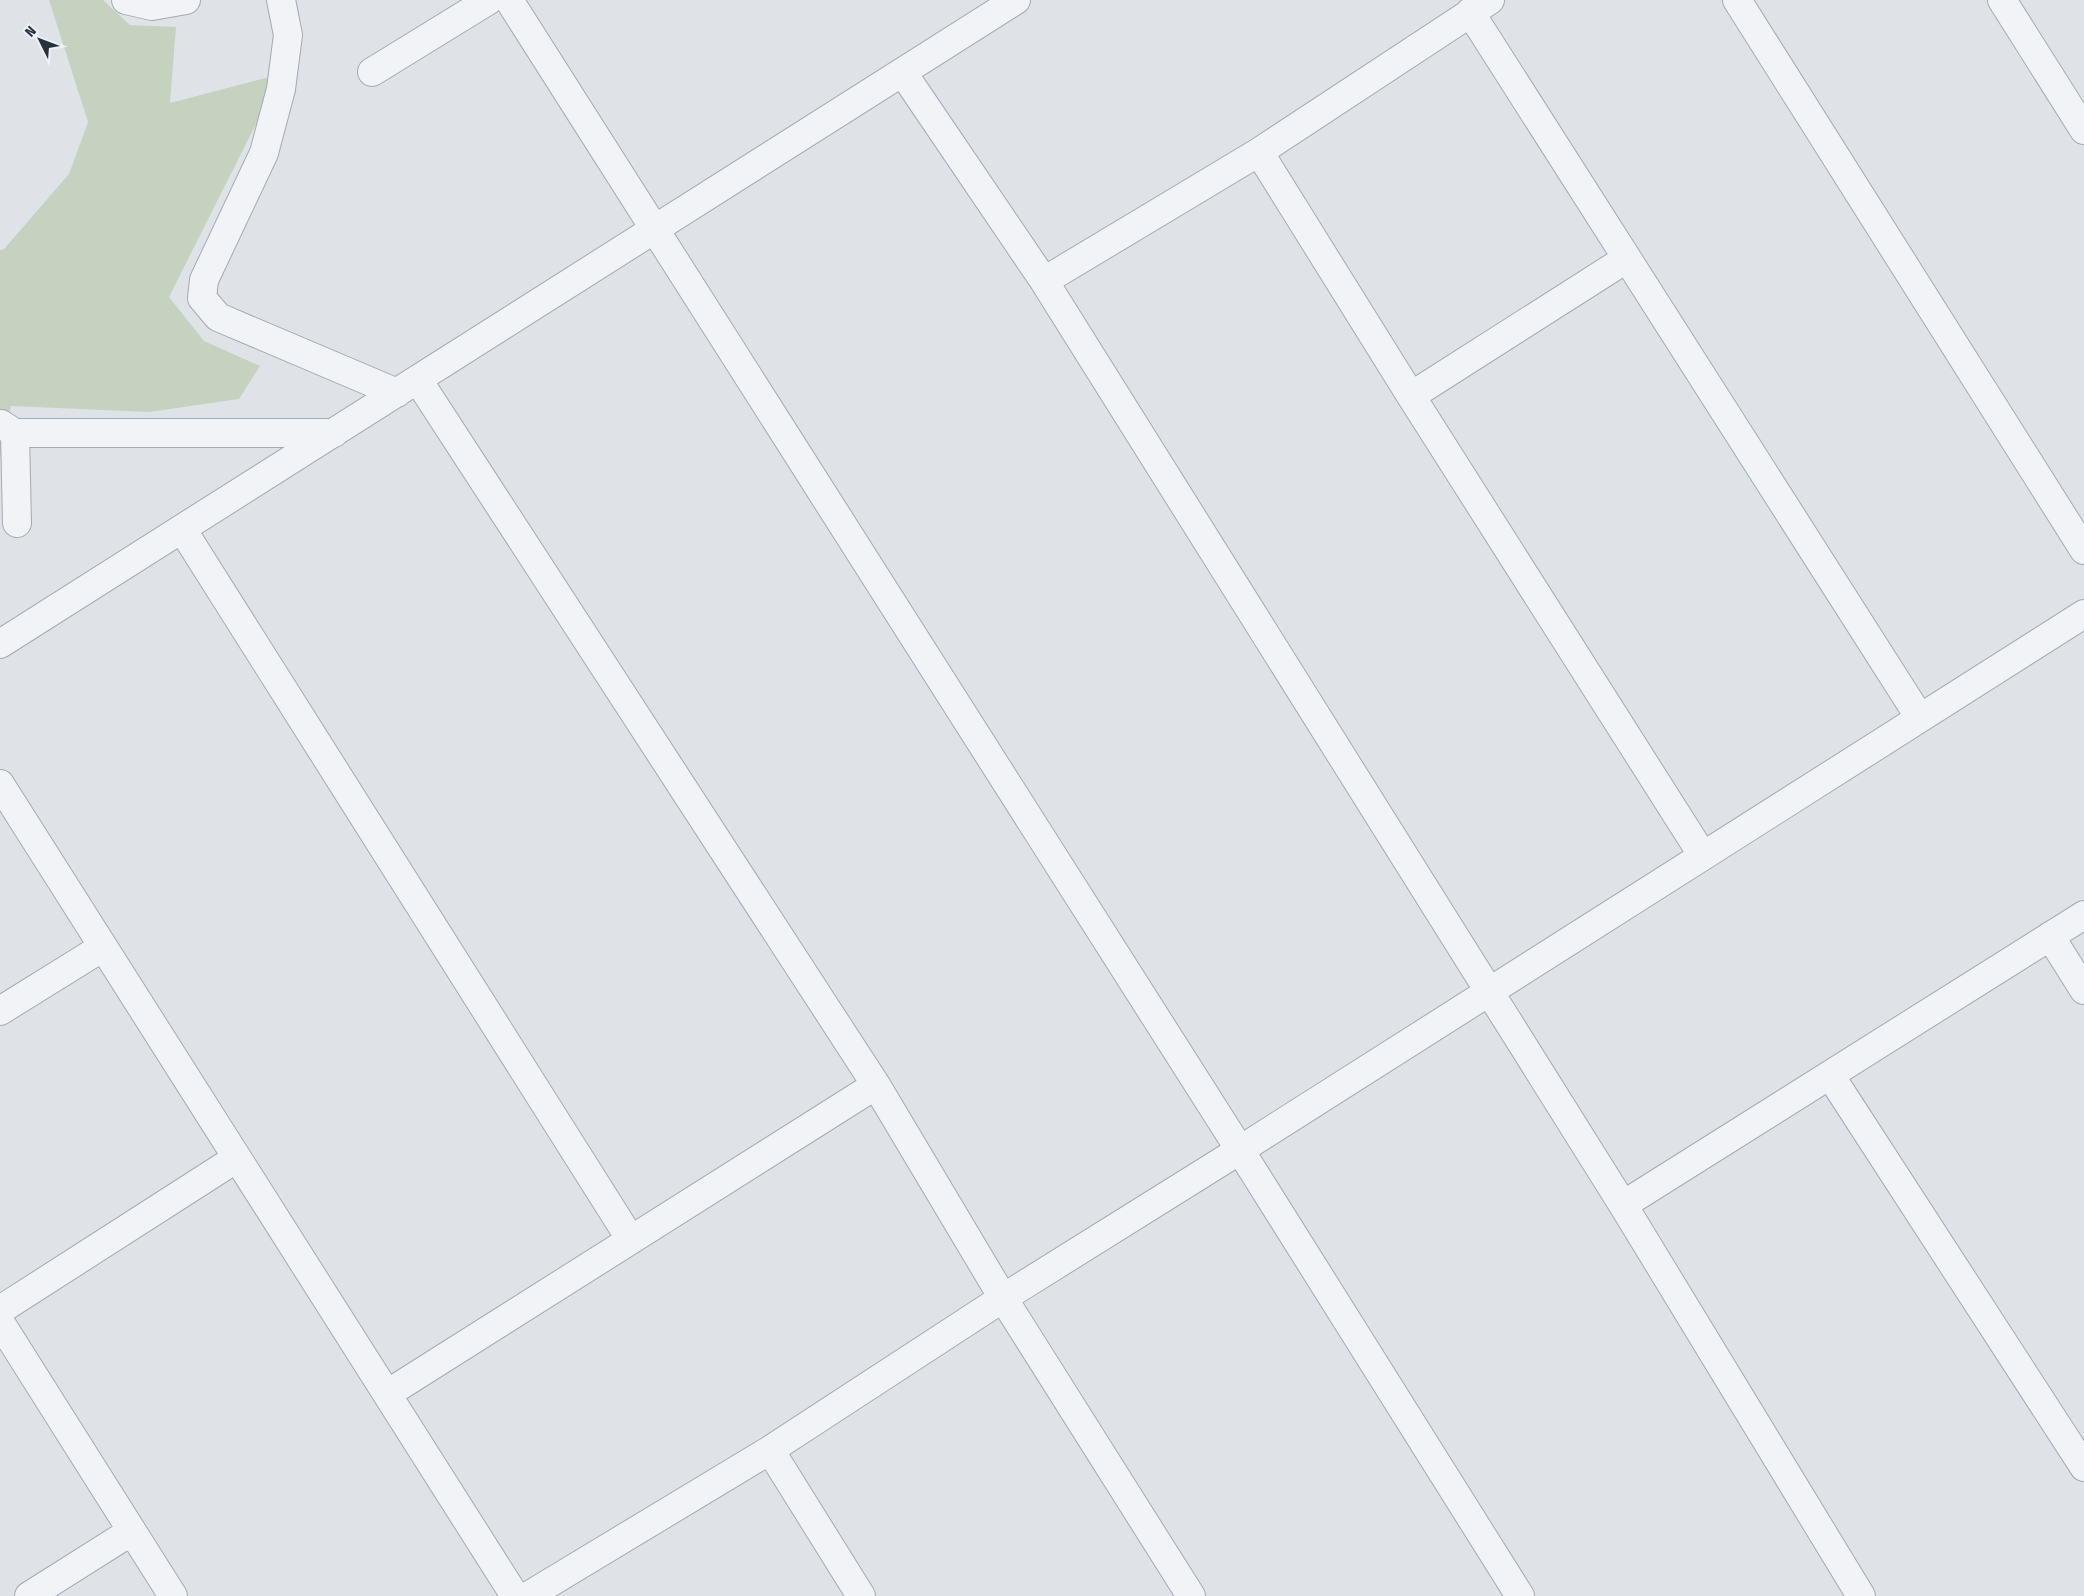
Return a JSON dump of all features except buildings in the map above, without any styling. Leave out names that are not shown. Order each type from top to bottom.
[{"type":"street","points":[[126,0],[152,6],[186,0]]},
{"type":"street","points":[[281,0],[288,35],[281,89],[264,153],[204,280],[202,298],[218,317],[408,386],[876,1085],[1003,1298],[1192,1596]]},
{"type":"street","points":[[372,72],[489,0]]},
{"type":"street","points":[[509,0],[1240,1150],[1520,1596]]},
{"type":"street","points":[[0,644],[1016,0]]},
{"type":"street","points":[[1737,0],[2084,550]]},
{"type":"street","points":[[2002,0],[2084,130]]},
{"type":"street","points":[[1044,281],[1259,152],[1480,6],[1626,259],[1920,718]]},
{"type":"street","points":[[903,73],[1044,281],[1623,1205],[1861,1596]]},
{"type":"street","points":[[1259,152],[1411,396],[1703,856]]},
{"type":"street","points":[[1411,396],[1626,259]]},
{"type":"street","points":[[17,523],[8,428],[334,433]]},
{"type":"street","points":[[182,529],[631,1240]]},
{"type":"street","points":[[528,1596],[770,1450],[1003,1298],[1240,1150],[2084,614]]},
{"type":"street","points":[[0,784],[515,1596]]},
{"type":"street","points":[[1623,1205],[2084,915]]},
{"type":"street","points":[[2050,936],[2084,990]]},
{"type":"street","points":[[0,1011],[103,947]]},
{"type":"street","points":[[1830,1075],[2084,1467]]},
{"type":"street","points":[[387,1394],[876,1085]]},
{"type":"street","points":[[0,1310],[237,1158]]},
{"type":"street","points":[[0,1322],[173,1596]]},
{"type":"street","points":[[770,1450],[860,1596]]},
{"type":"street","points":[[29,1596],[132,1531]]},
{"type":"green space","points":[[49,0],[103,0],[130,25],[176,27],[170,103],[269,77],[259,118],[169,297],[204,341],[260,366],[239,399],[149,412],[11,406],[0,458],[0,250],[4,249],[69,174],[88,122]]}]
